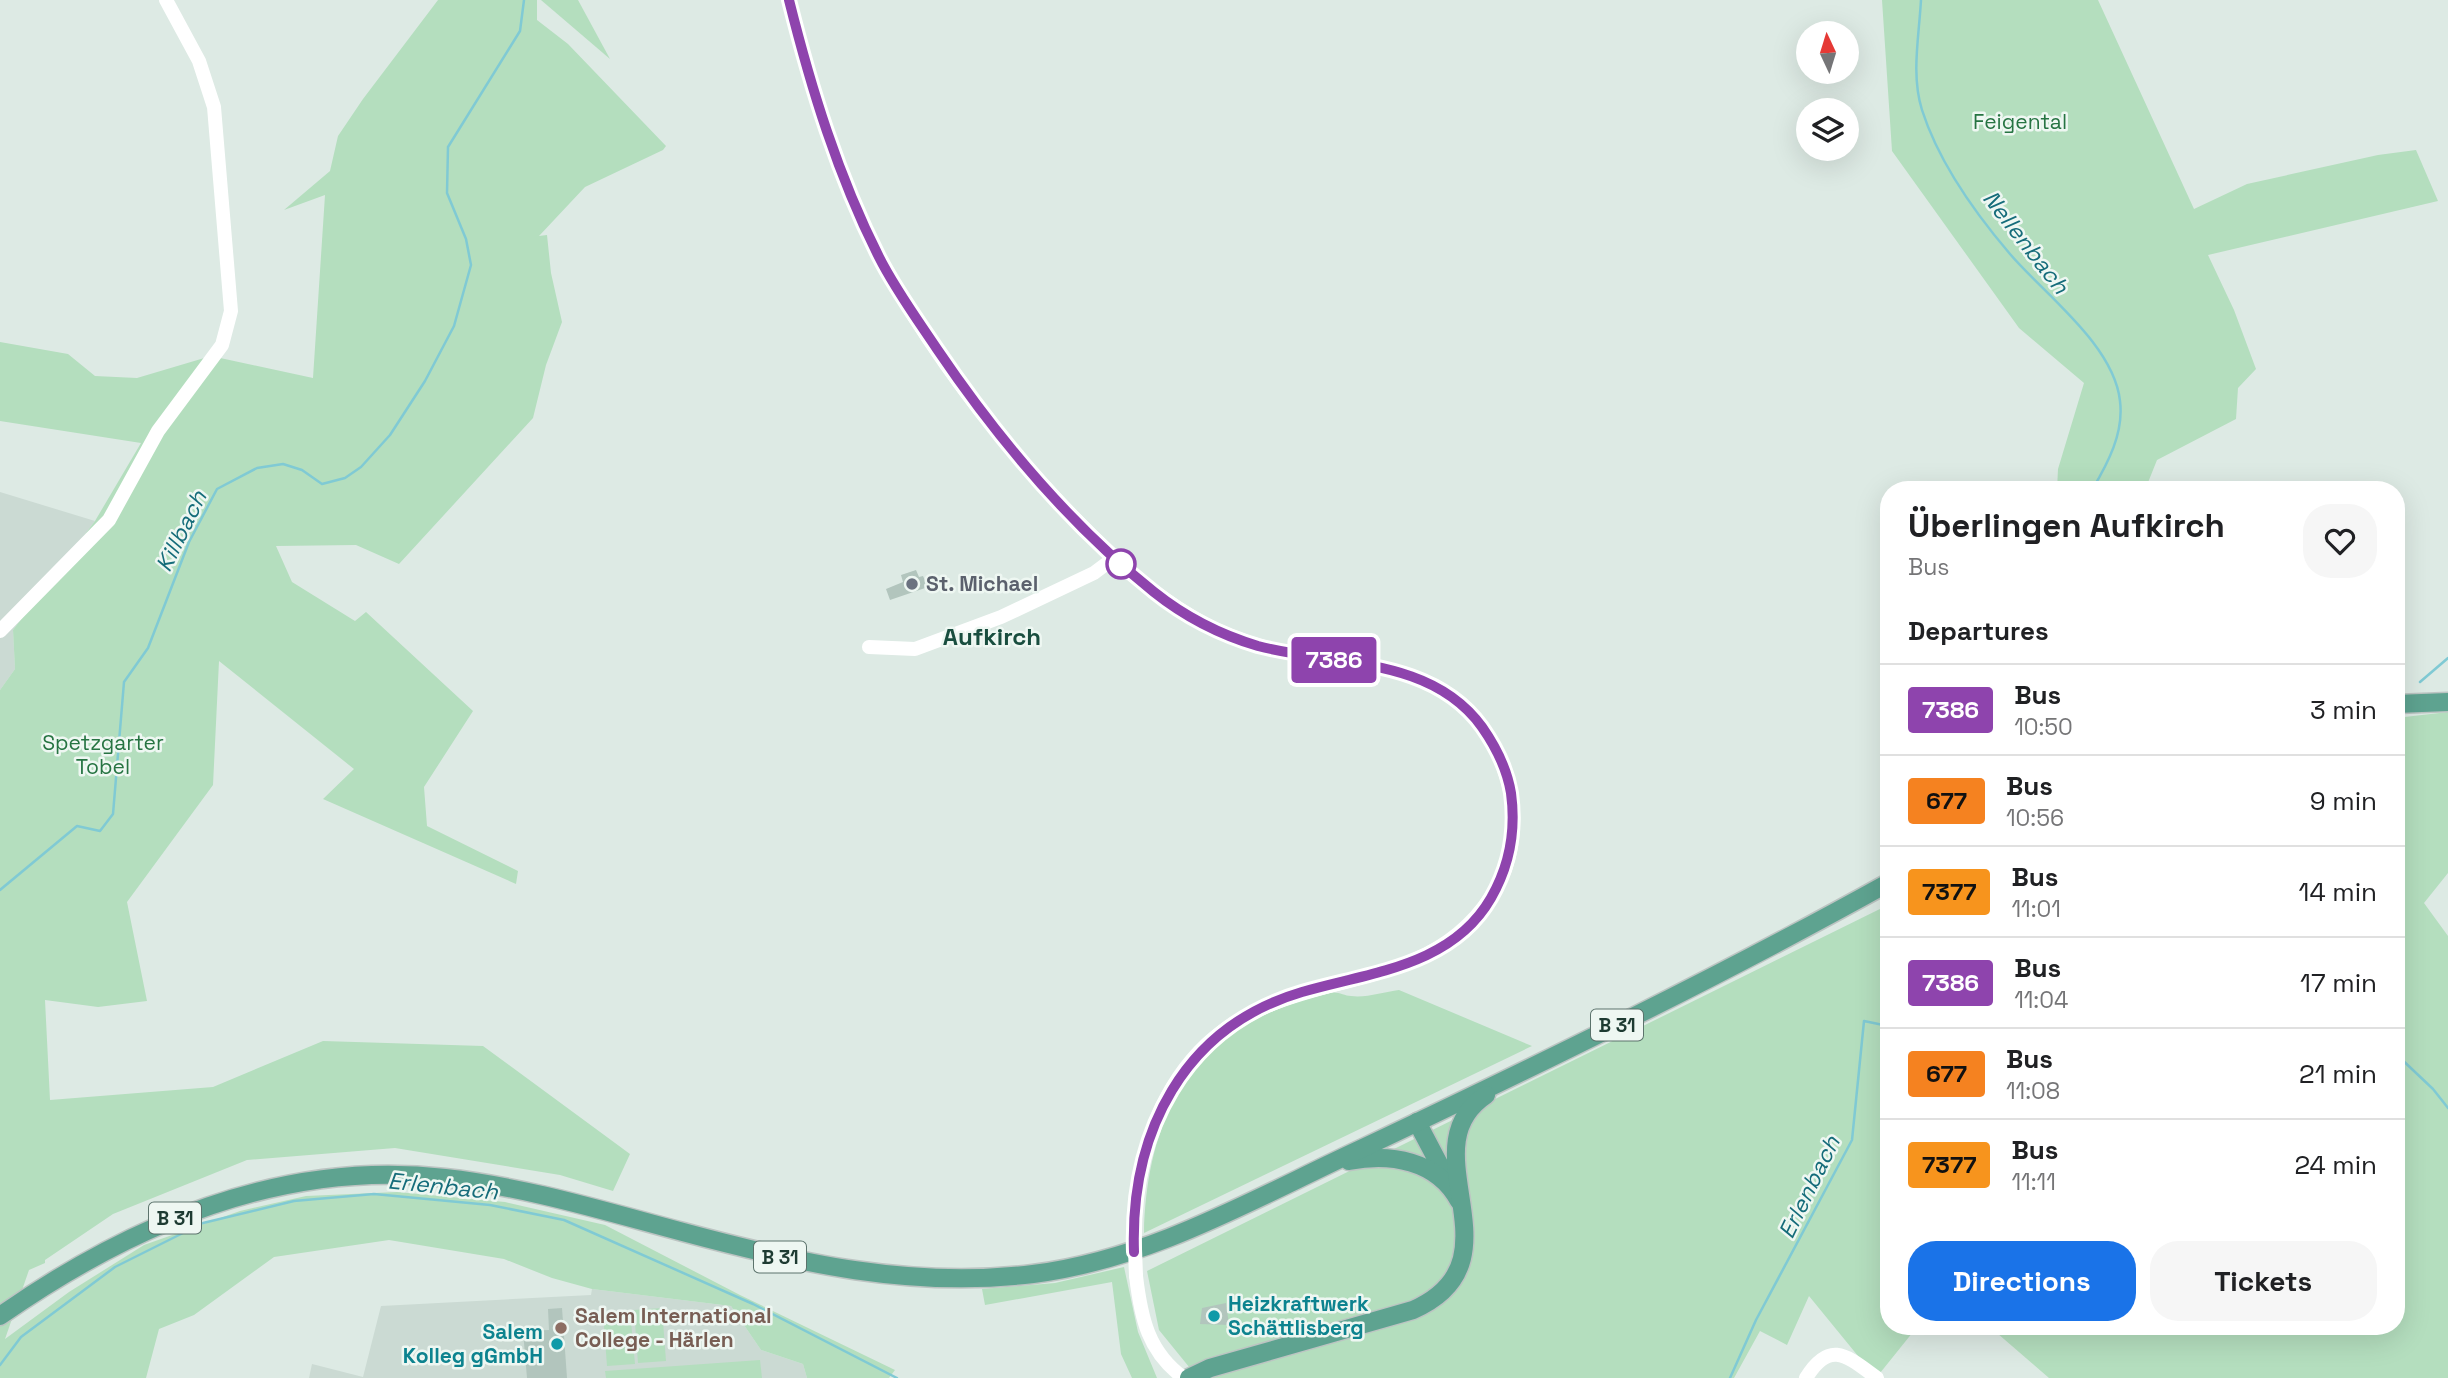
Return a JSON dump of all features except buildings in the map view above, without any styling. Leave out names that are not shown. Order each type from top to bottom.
[{"type":"main road","points":[[2405,704],[2448,702]]},
{"type":"main road","name":"B 31","points":[[0,1316],[76,1266],[162,1223],[240,1196],[332,1178],[410,1175],[489,1184],[529,1191],[727,1244],[832,1268],[903,1277],[961,1279],[1033,1274],[1123,1255],[1181,1235],[1512,1077],[1798,933],[1880,887]]},
{"type":"main road","points":[[1189,1378],[1210,1367],[1422,1307],[1447,1287],[1458,1268],[1465,1247],[1455,1153],[1459,1129],[1481,1098],[1512,1077]]},
{"type":"main road","points":[[1421,1120],[1457,1190]]},
{"type":"main road","points":[[1325,1165],[1373,1156],[1400,1158],[1438,1176],[1457,1190]]},
{"type":"street","points":[[0,631],[109,520],[158,431],[222,345],[230,311],[214,107],[199,61],[166,0]]},
{"type":"street","points":[[789,0],[836,155],[883,264],[922,328],[978,406],[1035,477],[1114,558],[1158,595],[1216,631],[1289,653],[1374,666],[1414,676],[1448,694],[1473,715],[1490,739],[1508,779],[1514,813],[1511,845],[1503,876],[1486,907],[1464,932],[1434,953],[1400,967],[1295,994],[1255,1012],[1223,1031],[1205,1046],[1180,1077],[1152,1131],[1138,1181],[1134,1222],[1136,1276],[1141,1310],[1150,1340],[1162,1359],[1184,1378]]},
{"type":"street","points":[[869,647],[915,649],[989,622],[1094,573],[1114,558]]},
{"type":"street","points":[[1806,1378],[1820,1359],[1837,1354],[1847,1357],[1877,1378]]},
{"type":"shaded area","points":[[0,492],[95,521],[13,630],[15,669],[0,690]]},
{"type":"shaded area","name":"Salem International College - Härlen","points":[[592,1289],[731,1306],[761,1350],[803,1364],[807,1378],[309,1378],[312,1364],[363,1377],[381,1306],[591,1295]]},
{"type":"green space","name":"Spetzgarter Tobel","points":[[438,0],[537,0],[537,20],[568,44],[666,146],[663,150],[585,187],[539,236],[547,235],[551,273],[562,322],[546,365],[533,418],[399,564],[356,545],[276,546],[292,582],[355,621],[366,612],[473,711],[424,787],[427,826],[518,871],[516,884],[323,799],[354,769],[219,661],[213,785],[127,902],[147,1001],[98,1007],[45,1000],[50,1100],[213,1087],[323,1041],[483,1046],[630,1154],[613,1191],[560,1175],[395,1148],[247,1160],[113,1214],[45,1260],[45,1263],[29,1270],[5,1339],[69,1292],[144,1245],[240,1211],[306,1196],[397,1192],[505,1202],[605,1225],[740,1295],[895,1370],[889,1378],[807,1378],[803,1364],[761,1350],[731,1306],[592,1289],[552,1278],[504,1259],[389,1240],[274,1257],[194,1315],[159,1329],[146,1378],[0,1378],[0,690],[15,669],[13,630],[95,521],[141,443],[0,421],[0,342],[68,354],[95,376],[137,378],[211,356],[313,378],[325,195],[284,210],[330,171],[338,136]]},
{"type":"green space","points":[[541,0],[578,0],[610,59]]},
{"type":"green space","name":"Feigental","points":[[1882,0],[2098,0],[2194,209],[2247,184],[2378,155],[2416,150],[2438,201],[2208,255],[2234,310],[2256,369],[2238,388],[2236,419],[2157,460],[2149,481],[2057,481],[2058,469],[2084,383],[2019,328],[1892,151]]},
{"type":"green space","points":[[2448,712],[2448,873],[2424,903],[2448,936],[2448,1378],[2049,1378],[1999,1335],[2405,1335],[2405,717]]},
{"type":"green space","points":[[1880,909],[1880,1335],[1911,1335],[1876,1378],[1809,1296],[1787,1345],[1760,1331],[1734,1378],[1198,1378],[1159,1330],[1147,1271]]},
{"type":"green space","points":[[1399,990],[1532,1046],[1144,1233],[1148,1187],[1156,1146],[1170,1109],[1190,1076],[1215,1048],[1247,1024],[1285,1006],[1333,993],[1363,996]]},
{"type":"green space","points":[[1124,1267],[1138,1332],[1157,1378],[1132,1378],[1121,1354],[1112,1282],[985,1305],[982,1289],[1055,1283]]},
{"type":"green space","points":[[662,1308],[666,1361],[638,1363],[634,1310]]},
{"type":"green space","points":[[630,1311],[635,1364],[607,1366],[603,1313]]},
{"type":"green space","points":[[760,1360],[762,1378],[606,1378],[605,1371]]},
{"type":"waterway","name":"Killbach","points":[[0,890],[77,826],[100,831],[113,814],[124,682],[148,648],[189,542],[217,489],[257,468],[283,464],[302,470],[322,484],[345,478],[361,467],[390,435],[425,381],[454,326],[471,265],[466,239],[447,193],[448,147],[520,31],[524,0]]},
{"type":"waterway","name":"Nellenbach","points":[[1921,0],[1917,83],[1922,110],[1938,149],[1984,222],[2024,270],[2092,340],[2115,380],[2120,401],[2120,425],[2109,458],[2097,481]]},
{"type":"waterway","points":[[2420,682],[2448,658]]},
{"type":"waterway","name":"Erlenbach","points":[[1730,1378],[1756,1320],[1852,1140],[1864,1021],[1880,1024]]},
{"type":"waterway","name":"Nellenbach","points":[[2405,1063],[2433,1089],[2448,1108]]},
{"type":"waterway","name":"Erlenbach","points":[[0,1365],[21,1337],[115,1267],[203,1223],[294,1201],[374,1194],[490,1205],[564,1220],[753,1304],[897,1378]]},
{"type":"bus line","name":"7386","points":[[789,0],[840,167],[879,257],[950,368],[1035,477],[1125,568],[1158,595],[1216,631],[1255,645],[1289,653],[1374,666],[1414,676],[1448,694],[1473,715],[1490,739],[1508,779],[1514,813],[1511,845],[1503,876],[1486,907],[1464,932],[1434,953],[1400,967],[1295,994],[1255,1012],[1223,1031],[1188,1065],[1166,1101],[1145,1149],[1138,1181],[1134,1252]]},
{"type":"place","name":"St. Michael","points":[[912,584]]},
{"type":"place","name":"Heizkraftwerk Schättlisberg","points":[[1214,1316]]},
{"type":"place","name":"Salem International College - Härlen","points":[[561,1328]]},
{"type":"place","name":"Salem Kolleg gGmbH","points":[[557,1344]]},
{"type":"district","name":"Aufkirch","points":[[992,637]]}]
